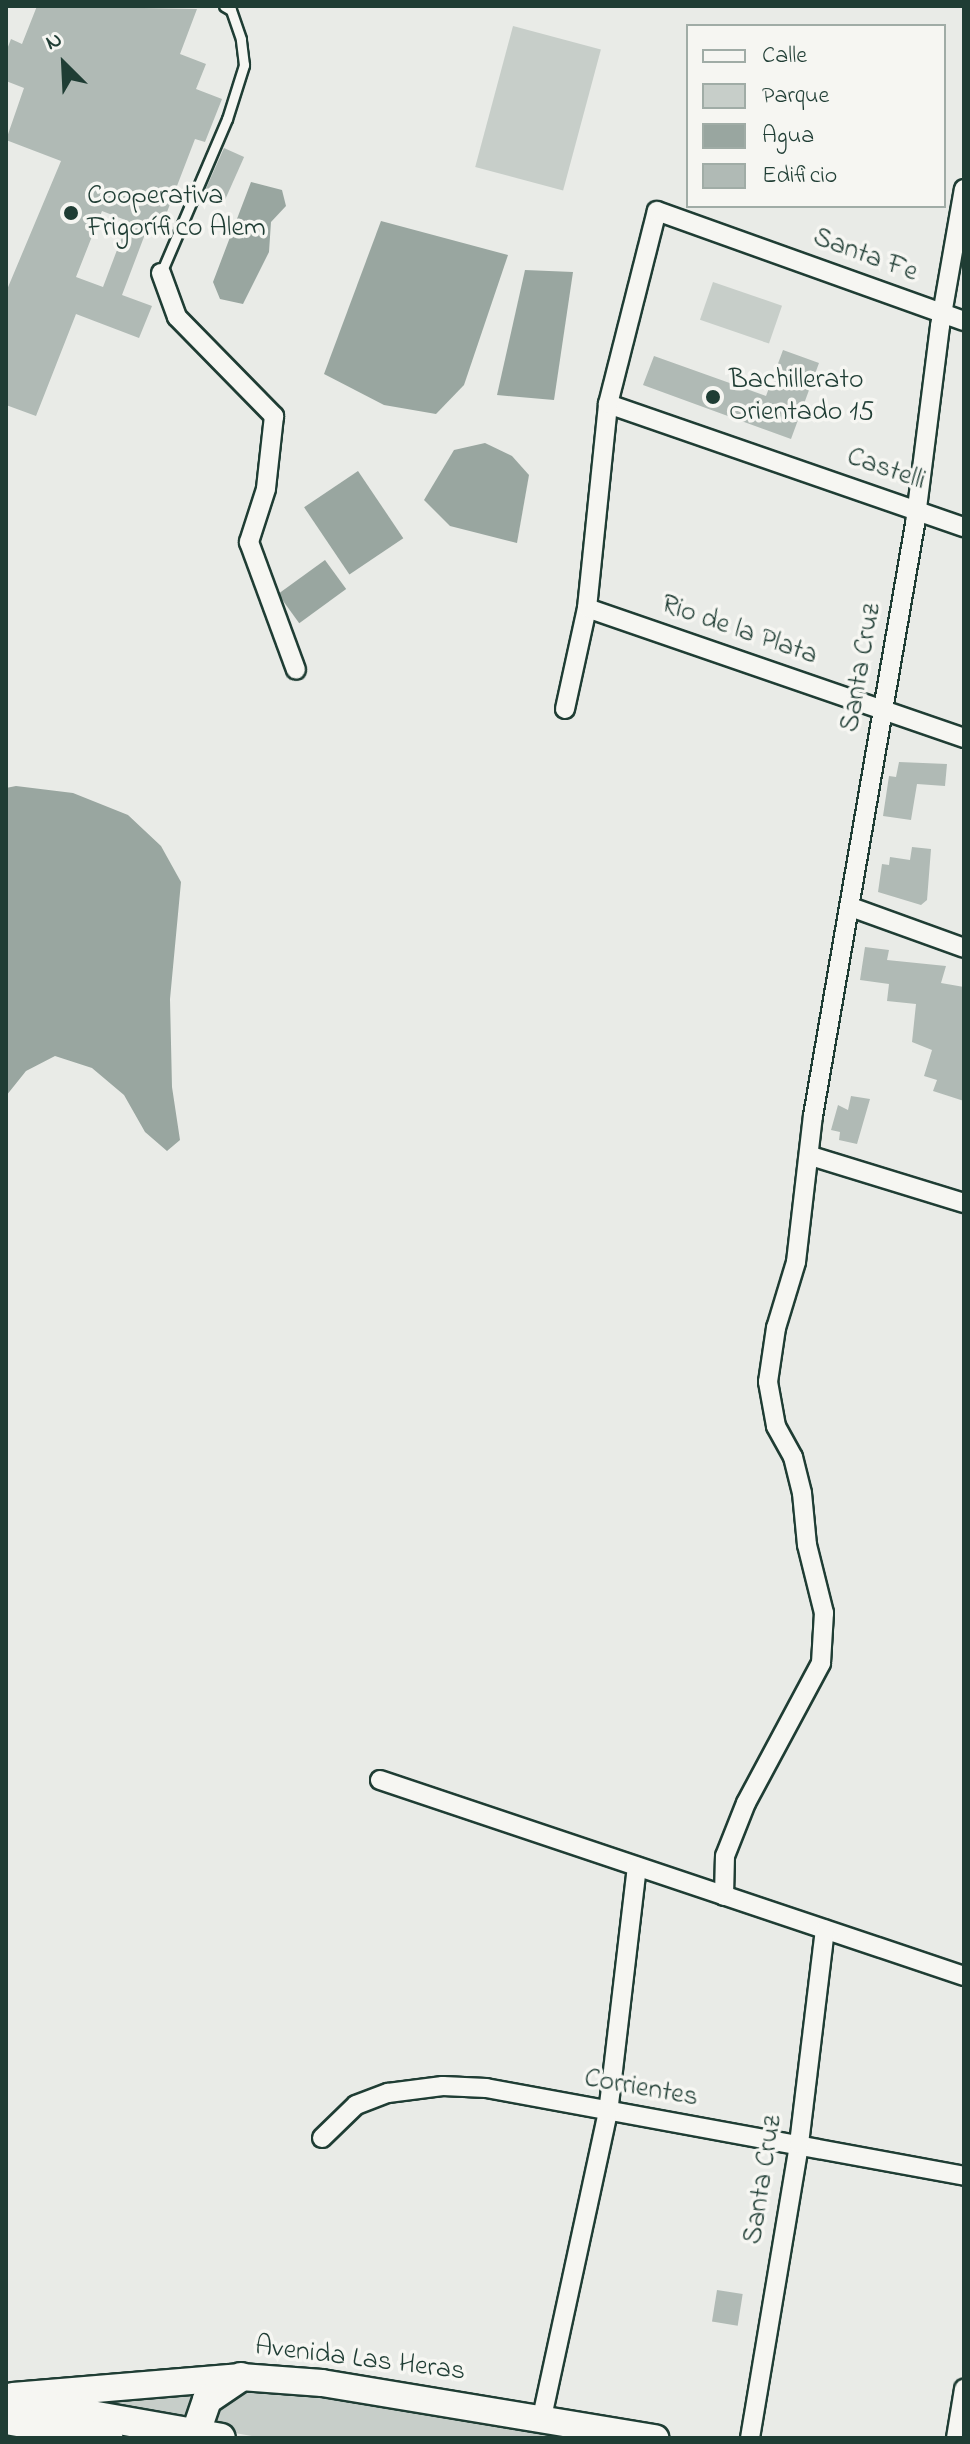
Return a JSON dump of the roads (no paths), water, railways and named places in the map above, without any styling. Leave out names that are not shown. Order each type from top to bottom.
[{"type":"main road","name":"Avenida Las Heras","points":[[6,2398],[241,2377],[322,2383],[656,2438]]},
{"type":"main road","points":[[6,2398],[203,2436],[207,2400],[241,2377]]},
{"type":"main road","points":[[6,2422],[33,2438]]},
{"type":"main road","points":[[6,2422],[108,2438]]},
{"type":"street","name":"Santa Cruz","points":[[724,1896],[725,1856],[746,1803],[821,1663],[824,1613],[807,1545],[802,1493],[793,1457],[776,1426],[768,1382],[776,1328],[796,1262],[811,1156],[813,1116],[884,710],[916,510],[942,313],[964,189]]},
{"type":"street","name":"Santa Fe","points":[[608,404],[657,211],[964,321]]},
{"type":"street","points":[[161,273],[177,317],[274,416],[266,489],[249,542],[296,670]]},
{"type":"street","points":[[565,709],[587,608],[608,404]]},
{"type":"street","name":"Castelli","points":[[608,404],[964,527]]},
{"type":"street","name":"Rio de la Plata","points":[[587,608],[964,738]]},
{"type":"street","points":[[851,907],[964,948]]},
{"type":"street","points":[[811,1156],[964,1203]]},
{"type":"street","points":[[380,1780],[964,1976]]},
{"type":"street","points":[[542,2417],[608,2113],[637,1867]]},
{"type":"street","name":"Santa Cruz","points":[[750,2438],[799,2144],[825,1930]]},
{"type":"street","name":"Corrientes","points":[[322,2138],[356,2105],[388,2093],[443,2086],[486,2088],[608,2113],[799,2144],[964,2176]]},
{"type":"street","points":[[956,2438],[964,2389]]},
{"type":"lane","points":[[161,273],[227,119],[244,65],[241,39],[231,10],[224,6]]},
{"type":"water","points":[[251,182],[282,190],[286,206],[271,222],[269,252],[243,304],[220,299],[213,282]]},
{"type":"water","points":[[381,221],[508,255],[464,385],[436,414],[384,405],[324,374]]},
{"type":"water","points":[[525,270],[573,272],[554,400],[497,395]]},
{"type":"water","points":[[485,443],[512,456],[529,475],[517,543],[450,526],[424,500],[454,450]]},
{"type":"water","points":[[358,471],[403,538],[349,574],[304,507]]},
{"type":"water","points":[[325,560],[346,589],[299,623],[278,594]]},
{"type":"water","points":[[16,786],[73,793],[128,815],[161,846],[181,882],[170,999],[172,1087],[180,1140],[167,1151],[145,1132],[124,1095],[92,1068],[55,1056],[26,1071],[6,1096],[6,788]]},
{"type":"place","name":"Cooperativa Frigorífico Alem","points":[[71,213]]},
{"type":"place","name":"Bachillerato Orientado 15","points":[[713,397]]}]
